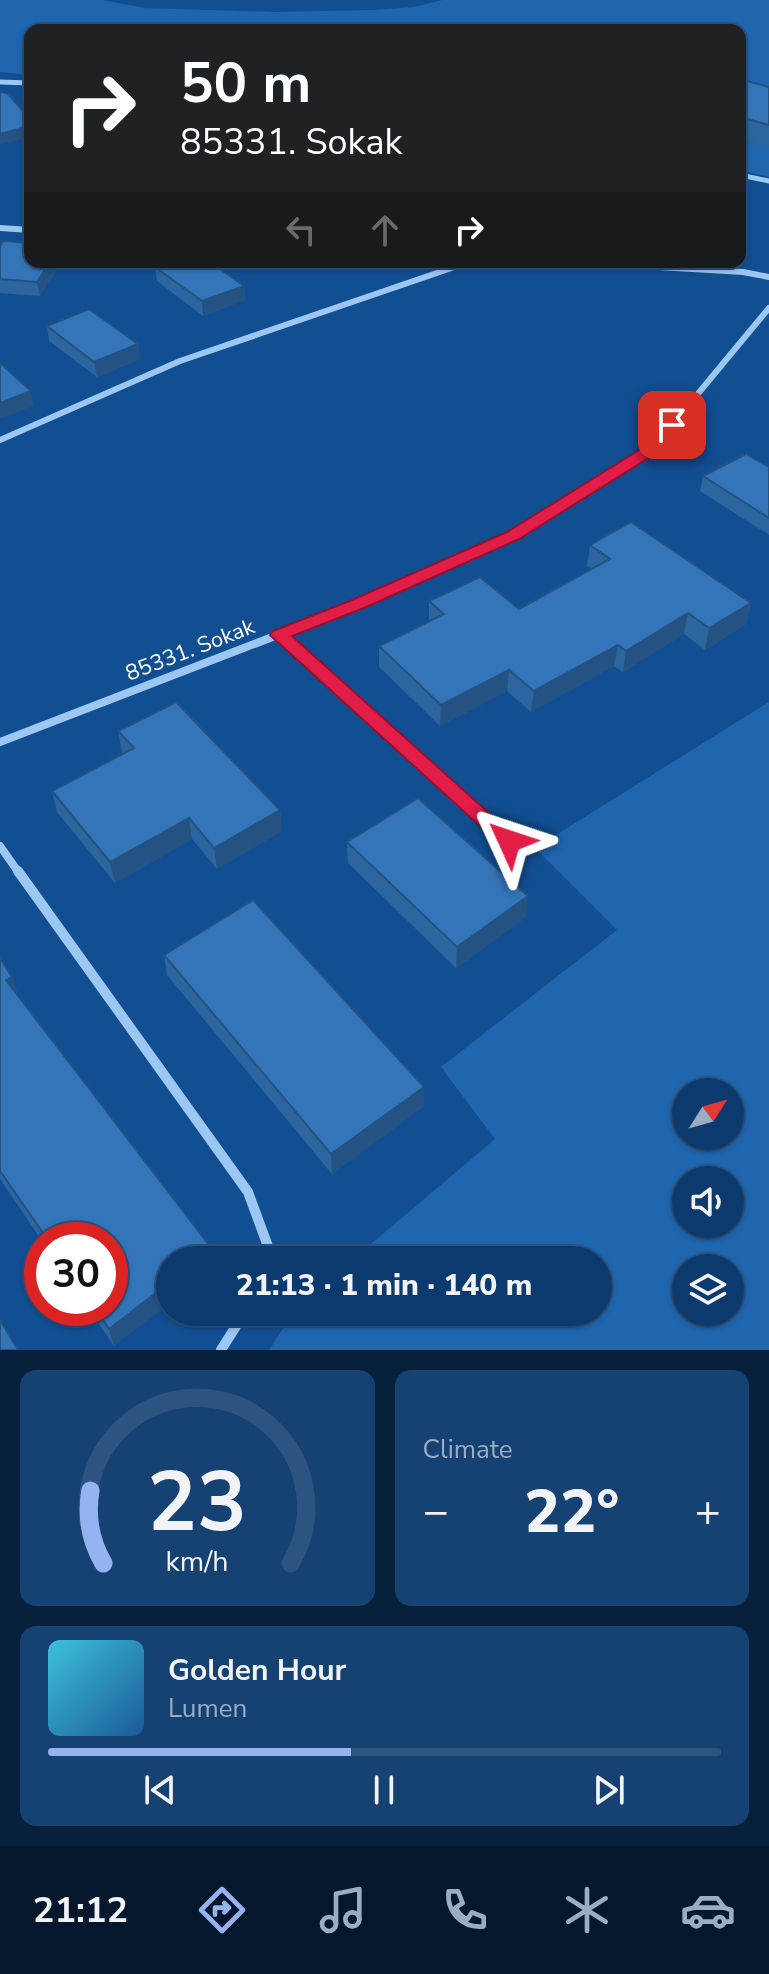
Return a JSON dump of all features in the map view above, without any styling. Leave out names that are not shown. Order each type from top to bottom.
[{"type":"street","points":[[0,82],[24,83]]},
{"type":"street","points":[[746,176],[769,181]]},
{"type":"street","points":[[0,228],[24,230]]},
{"type":"street","points":[[0,440],[180,361],[451,268]]},
{"type":"street","points":[[675,268],[743,272],[769,277]]},
{"type":"street","name":"85331. Sokak","points":[[0,742],[358,604],[513,535],[653,448],[769,308]]},
{"type":"street","points":[[279,635],[509,841]]},
{"type":"street","points":[[0,846],[248,1192],[268,1246]]},
{"type":"street","points":[[221,1350],[236,1326]]},
{"type":"shaded area","points":[[0,0],[102,0],[145,8],[275,12],[415,7],[442,0],[769,0],[769,177],[746,171],[746,24],[24,24],[24,74],[0,72]]},
{"type":"shaded area","points":[[769,702],[769,1350],[269,1350],[285,1326],[612,1326],[612,1246],[369,1246],[495,1139],[441,1067],[617,930],[535,848]]},
{"type":"building","points":[[746,81],[769,87],[769,125],[746,119]]},
{"type":"building","points":[[0,92],[7,93],[24,112],[24,128],[0,134]]},
{"type":"building","points":[[3,241],[24,243],[24,268],[46,268],[37,282],[0,279],[0,246]]},
{"type":"building","points":[[156,268],[218,268],[244,286],[202,301]]},
{"type":"building","points":[[89,309],[138,344],[94,362],[47,326]]},
{"type":"building","points":[[0,363],[31,391],[0,403]]},
{"type":"building","points":[[746,454],[769,467],[769,518],[703,476]]},
{"type":"building","points":[[631,522],[751,603],[709,628],[688,613],[626,651],[618,645],[534,691],[509,670],[441,705],[379,646],[444,614],[429,601],[480,577],[519,609],[610,559],[590,545]]},
{"type":"building","points":[[176,702],[280,810],[214,848],[189,818],[110,862],[52,791],[134,748],[118,731]]},
{"type":"building","points":[[418,798],[528,896],[457,947],[347,842]]},
{"type":"building","points":[[253,900],[424,1087],[331,1154],[164,955]]},
{"type":"building","points":[[0,958],[12,977],[6,980],[210,1246],[156,1246],[156,1293],[128,1314],[128,1222],[35,1222],[0,1171]]},
{"type":"building","points":[[0,1320],[18,1350],[0,1350]]},
{"type":"route","points":[[509,841],[279,635],[358,604],[513,535],[653,448],[672,425]]}]
